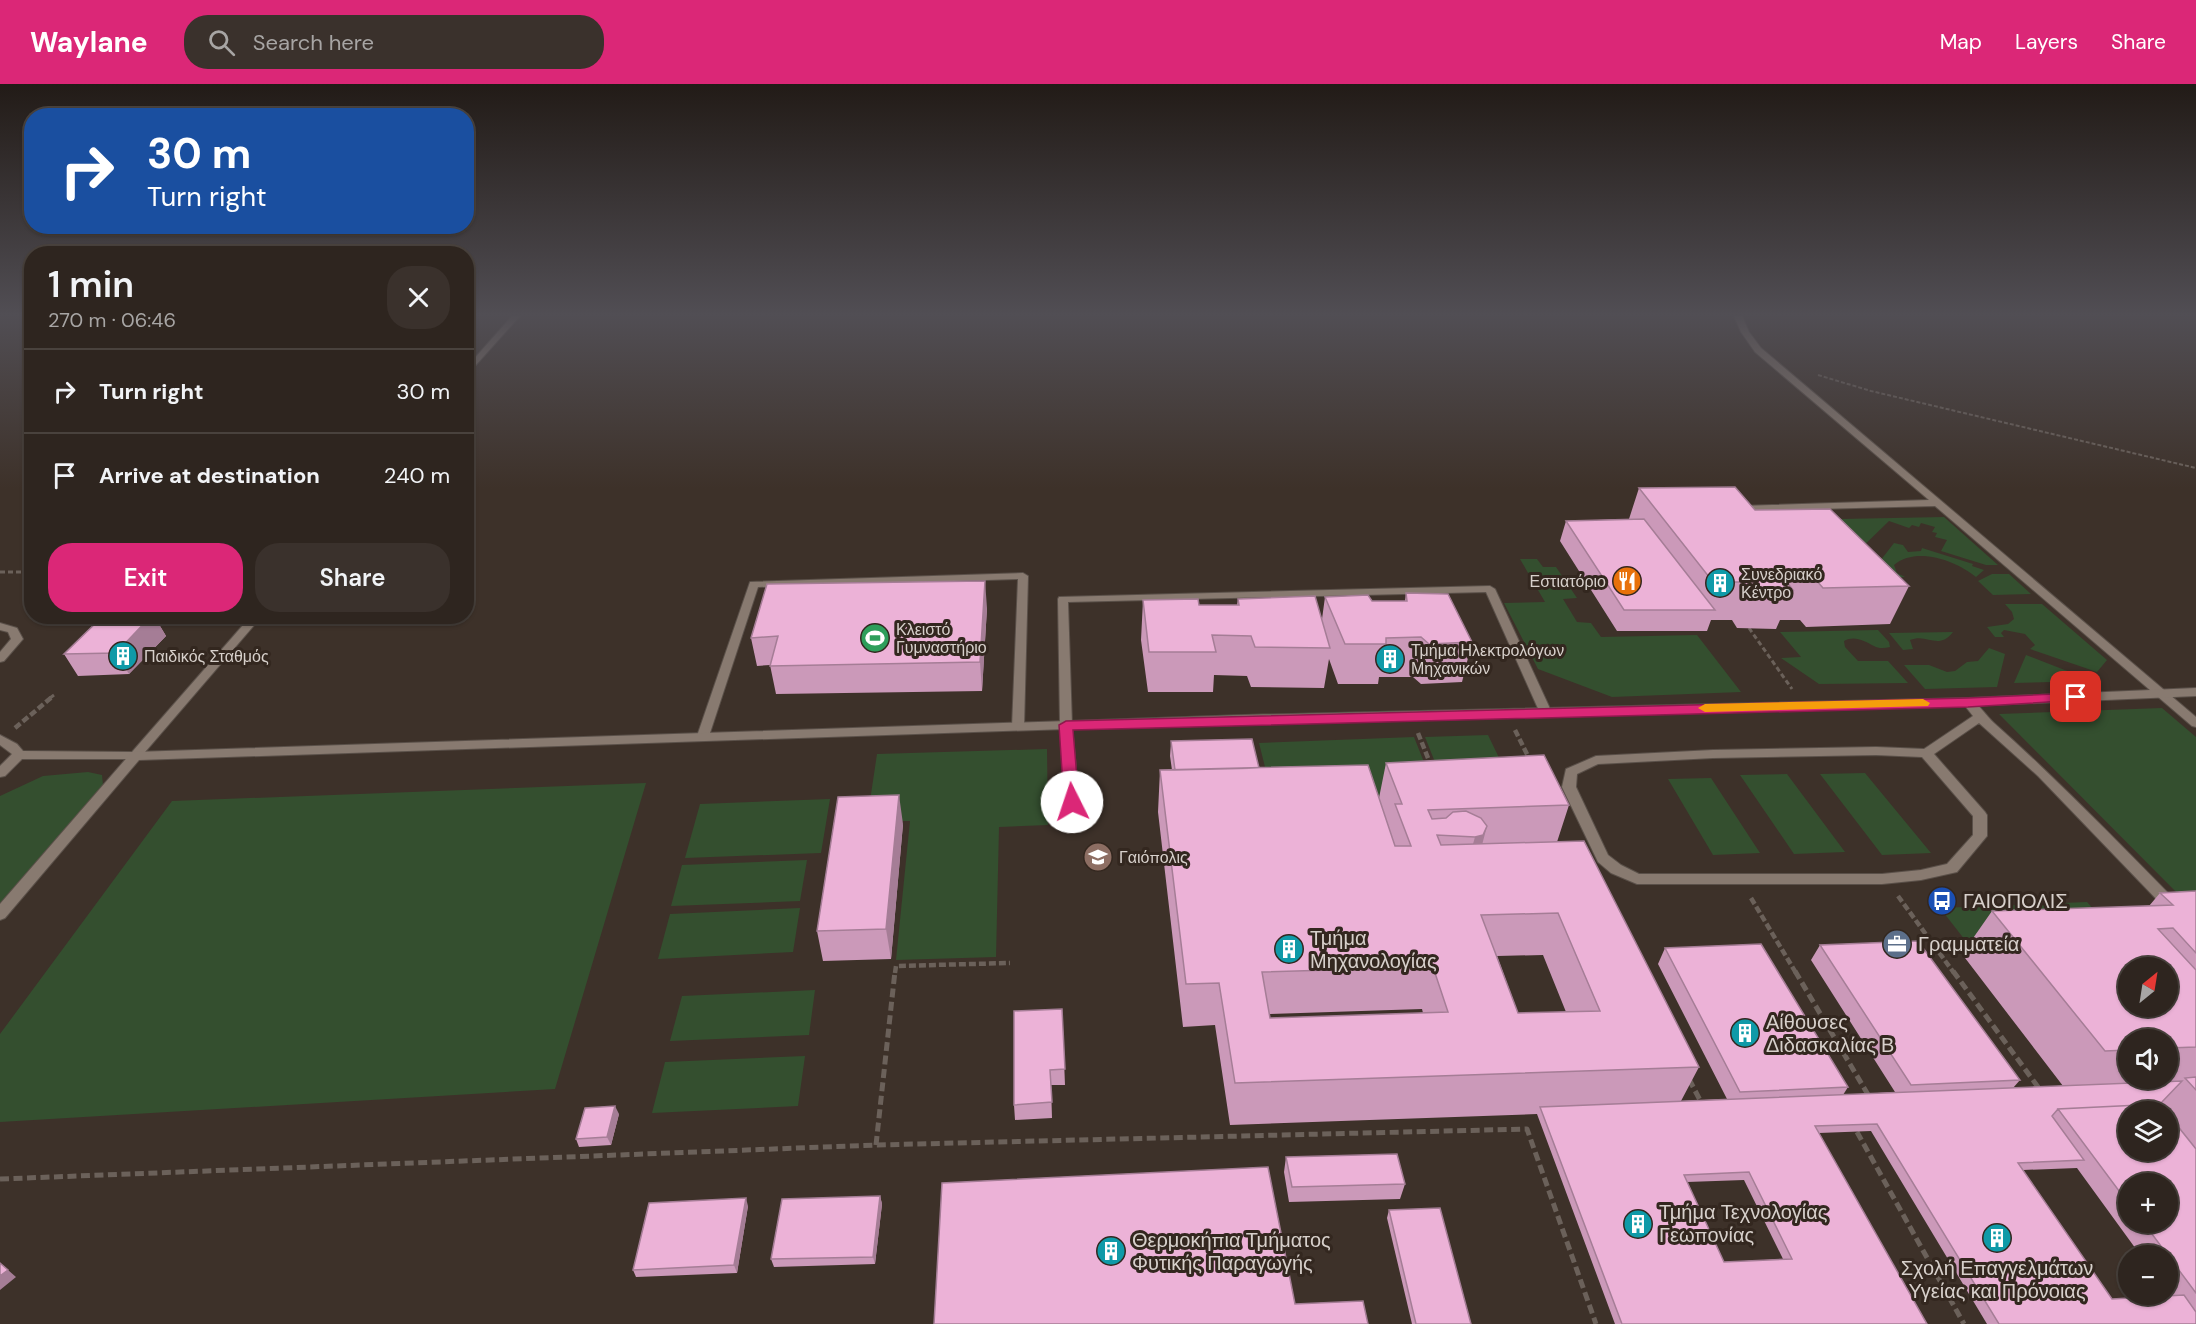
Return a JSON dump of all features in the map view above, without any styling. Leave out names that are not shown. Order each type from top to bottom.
[{"type":"street","points":[[1786,374],[2196,723]]},
{"type":"street","points":[[1728,509],[1940,503]]},
{"type":"street","points":[[703,736],[754,584],[1023,576],[1018,727]]},
{"type":"street","points":[[1072,802],[1066,725],[1063,599],[1490,589],[1546,713]]},
{"type":"street","points":[[0,914],[250,624]]},
{"type":"street","points":[[0,626],[13,630],[17,639],[0,659]]},
{"type":"street","points":[[0,773],[19,755],[135,756],[1066,725],[1968,702],[2196,692]]},
{"type":"street","points":[[1968,702],[1980,717],[2043,773],[2180,914]]},
{"type":"street","points":[[1926,753],[1980,815],[1980,836],[1952,868],[1921,875],[1882,879],[1637,879],[1616,869],[1603,858],[1569,787],[1571,772],[1596,760],[1735,753],[1876,751],[1926,753],[1980,717]]},
{"type":"street","points":[[0,740],[13,747],[19,755]]},
{"type":"path","points":[[1815,374],[1871,391],[2196,468]]},
{"type":"path","points":[[0,572],[24,572]]},
{"type":"path","points":[[1749,628],[1788,684]]},
{"type":"path","points":[[0,740],[54,695]]},
{"type":"path","points":[[1514,730],[1530,761]]},
{"type":"path","points":[[1418,733],[1433,772]]},
{"type":"path","points":[[1739,879],[1872,1101]]},
{"type":"path","points":[[1882,879],[1904,903],[2043,1094]]},
{"type":"path","points":[[876,1145],[896,966],[1011,963]]},
{"type":"path","points":[[1688,1076],[1704,1108]]},
{"type":"path","points":[[0,1179],[876,1145],[1527,1129],[1596,1324]]},
{"type":"path","points":[[1857,1132],[1964,1324]]},
{"type":"green space","points":[[1944,517],[1998,565],[1986,565],[1941,551],[1947,540],[1935,537],[1937,533],[1932,532],[1935,527],[1921,523],[1919,527],[1912,525],[1909,528],[1889,521],[1849,560],[1789,520]]},
{"type":"green space","points":[[1894,543],[1903,545],[1908,552],[1921,551],[1922,548],[1973,564],[1972,566],[1984,570],[1976,577],[1947,561],[1925,556],[1903,559],[1894,565],[1897,573],[1905,577],[1875,578],[1870,574]]},
{"type":"green space","points":[[1520,559],[1537,559],[1543,567],[1556,567],[1577,598],[1563,599],[1577,622],[1591,623],[1601,637],[1697,635],[1741,692],[1612,697],[1538,669],[1504,603],[1545,602]]},
{"type":"green space","points":[[1992,574],[2009,574],[2031,594],[1993,595],[1978,581]]},
{"type":"green space","points":[[2005,604],[2042,604],[2107,660],[2097,672],[2030,649],[2035,645],[2025,634],[2004,630],[2001,633],[2004,637],[1995,637],[1987,627],[2008,624],[2014,619],[2012,612]]},
{"type":"green space","points":[[1878,630],[1889,642],[1890,647],[1878,648],[1859,639],[1852,639],[1844,641],[1845,647],[1858,661],[1888,661],[1908,683],[1819,684],[1781,658],[1801,657],[1780,632]]},
{"type":"green space","points":[[1953,632],[1948,638],[1938,641],[1922,638],[1910,640],[1913,649],[1903,650],[1889,633]]},
{"type":"green space","points":[[1989,648],[2005,654],[1997,687],[1925,689],[1904,665],[1929,665],[1947,672],[1955,671],[1967,662],[1978,661]]},
{"type":"green space","points":[[2026,655],[2093,681],[2014,683]]},
{"type":"green space","points":[[2162,708],[2196,737],[2196,912],[1999,714]]},
{"type":"green space","points":[[1488,735],[1518,797],[1450,800],[1425,737]]},
{"type":"green space","points":[[1414,737],[1439,800],[1275,807],[1259,743]]},
{"type":"green space","points":[[1047,749],[1048,825],[999,827],[996,957],[896,960],[910,821],[867,821],[877,754]]},
{"type":"green space","points":[[88,772],[102,775],[103,785],[0,905],[0,796],[43,776]]},
{"type":"green space","points":[[1865,773],[1931,853],[1882,855],[1820,774]]},
{"type":"green space","points":[[1787,774],[1845,852],[1794,854],[1740,775]]},
{"type":"green space","points":[[1711,778],[1760,853],[1713,855],[1668,779]]},
{"type":"green space","points":[[646,783],[555,1089],[0,1122],[0,1034],[172,801]]},
{"type":"green space","points":[[830,799],[821,853],[685,858],[700,804]]},
{"type":"green space","points":[[807,860],[800,901],[671,906],[682,865]]},
{"type":"green space","points":[[2087,902],[2124,942],[1972,949],[1940,908]]},
{"type":"green space","points":[[800,908],[793,952],[658,959],[670,914]]},
{"type":"green space","points":[[815,990],[809,1035],[670,1041],[682,996]]},
{"type":"green space","points":[[805,1056],[798,1106],[652,1113],[665,1062]]},
{"type":"building","points":[[1735,487],[1755,510],[1830,509],[1909,586],[1823,588],[1817,581],[1786,581],[1793,590],[1753,589],[1747,582],[1713,582],[1639,488]]},
{"type":"building","points":[[1644,519],[1715,610],[1624,610],[1566,521]]},
{"type":"building","name":"Κλειστό Γυμναστήριο","points":[[985,581],[980,662],[770,666],[778,636],[751,638],[767,584]]},
{"type":"building","points":[[1406,593],[1448,594],[1472,642],[1429,644],[1421,637],[1386,638],[1386,644],[1345,644],[1325,597],[1368,595],[1372,601],[1407,601]]},
{"type":"building","points":[[1315,596],[1330,648],[1255,647],[1251,636],[1212,635],[1216,652],[1149,652],[1143,600],[1198,599],[1199,605],[1239,605],[1238,599]]},
{"type":"building","points":[[95,624],[143,624],[116,653],[64,654]]},
{"type":"building","points":[[1252,739],[1259,768],[1175,770],[1171,741]]},
{"type":"building","points":[[1544,755],[1569,805],[1428,810],[1432,819],[1446,818],[1453,812],[1466,811],[1481,818],[1487,826],[1483,835],[1475,837],[1437,835],[1441,845],[1584,841],[1699,1067],[1235,1083],[1219,983],[1186,984],[1160,770],[1368,765],[1395,846],[1411,846],[1395,804],[1402,804],[1386,763]],"holes":[[[1558,913],[1600,1011],[1518,1013],[1481,915]],[[1433,967],[1448,1012],[1270,1018],[1262,972]]]},
{"type":"building","points":[[899,795],[886,929],[817,931],[838,797]]},
{"type":"building","points":[[2196,891],[2196,953],[2173,928],[2158,929],[2196,970],[2196,1047],[2178,1048],[2178,1029],[2118,1029],[2118,1050],[2105,1051],[1992,911],[2173,905],[2160,893]]},
{"type":"building","points":[[1918,941],[2020,1080],[1911,1085],[1820,945]]},
{"type":"building","name":"Αίθουσες Διδασκαλίας Β","points":[[1761,944],[1848,1087],[1740,1092],[1665,948]]},
{"type":"building","points":[[1062,1009],[1065,1069],[1050,1070],[1052,1102],[1014,1105],[1014,1011]]},
{"type":"building","points":[[2196,1077],[2196,1090],[2185,1078]]},
{"type":"building","points":[[2118,1084],[2118,1089],[2174,1089],[2163,1101],[2118,1101],[2118,1106],[2058,1109],[2052,1116],[2084,1160],[2018,1163],[2112,1299],[2118,1299],[2118,1305],[2178,1305],[2178,1295],[2184,1295],[2196,1312],[2196,1324],[1999,1324],[1877,1124],[1815,1126],[1927,1324],[1622,1324],[1540,1107]],"holes":[[[1749,1172],[1792,1259],[1724,1262],[1684,1175]]]},
{"type":"building","points":[[615,1106],[607,1137],[576,1139],[585,1108]]},
{"type":"building","points":[[2118,1106],[2118,1161],[2178,1161],[2178,1126],[2196,1149],[2196,1293],[2178,1269],[2178,1245],[2160,1245],[2151,1233],[2178,1233],[2178,1173],[2118,1173],[2118,1190],[2058,1109]]},
{"type":"building","points":[[1397,1154],[1405,1184],[1292,1187],[1286,1157]]},
{"type":"building","name":"Θερμοκήπια Τμήματος Φυτικής Παραγωγής","points":[[1268,1167],[1295,1304],[1363,1301],[1368,1324],[934,1324],[942,1183]]},
{"type":"building","points":[[880,1196],[873,1257],[771,1259],[782,1199]]},
{"type":"building","points":[[746,1198],[734,1265],[633,1270],[649,1203]]},
{"type":"building","points":[[1440,1208],[1471,1324],[1416,1324],[1389,1210]]},
{"type":"building","points":[[0,1263],[8,1270],[0,1276]]},
{"type":"slow traffic","points":[[1705,708],[1923,703]]},
{"type":"place","name":"Εστιατόριο","points":[[1627,581]]},
{"type":"place","name":"Συνεδριακό Κέντρο","points":[[1720,583]]},
{"type":"place","name":"Κλειστό Γυμναστήριο","points":[[875,638]]},
{"type":"place","name":"Παιδικός Σταθμός","points":[[123,656]]},
{"type":"place","name":"Τμήμα Ηλεκτρολόγων Μηχανικών","points":[[1390,659]]},
{"type":"place","name":"Γαιόπολις","points":[[1098,857]]},
{"type":"place","name":"ΓΑΙΟΠΟΛΙΣ","points":[[1942,901]]},
{"type":"place","name":"Γραμματεία","points":[[1897,944]]},
{"type":"place","name":"Τμήμα Μηχανολογίας","points":[[1289,949]]},
{"type":"place","name":"Αίθουσες Διδασκαλίας Β","points":[[1745,1033]]},
{"type":"place","name":"Τμήμα Τεχνολογίας Γεωπονίας","points":[[1638,1224]]},
{"type":"place","name":"Σχολή Επαγγελμάτων Υγείας και Πρόνοιας","points":[[1997,1238]]},
{"type":"place","name":"Θερμοκήπια Τμήματος Φυτικής Παραγωγής","points":[[1111,1251]]},
{"type":"route","points":[[1072,802],[1066,725],[1968,702],[2076,697]]}]
